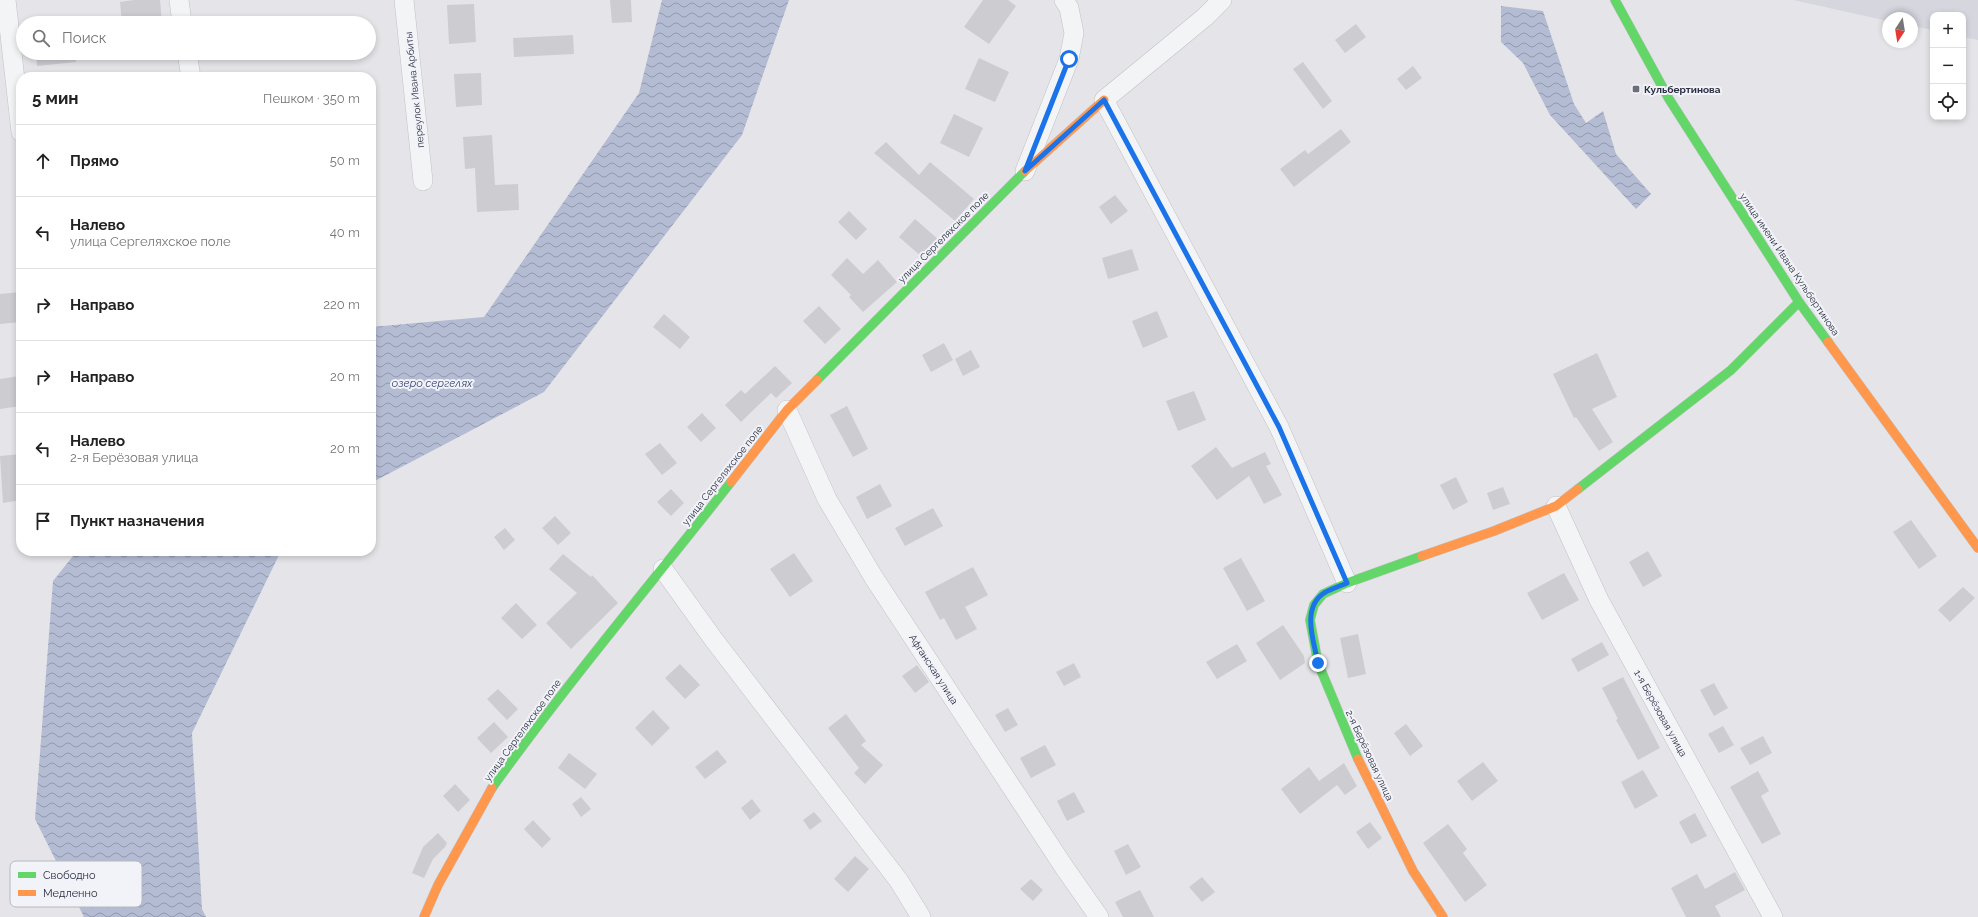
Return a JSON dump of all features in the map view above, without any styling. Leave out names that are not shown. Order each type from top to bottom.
[{"type":"street","points":[[6,0],[16,88]]},
{"type":"street","points":[[179,0],[181,16]]},
{"type":"street","name":"переулок Ивана Арбиты","points":[[404,0],[423,180]]},
{"type":"street","points":[[1025,171],[1069,59],[1074,33],[1069,8],[1064,0]]},
{"type":"street","points":[[1222,0],[1205,17],[1104,100],[1279,427],[1347,583],[1494,531],[1556,506],[1731,370],[1799,302]]},
{"type":"street","name":"улица имени Ивана Кульбертинова","points":[[1615,0],[1669,99],[1799,302],[1978,548]]},
{"type":"street","points":[[188,60],[190,72]]},
{"type":"street","name":"улица Сергеляхское поле","points":[[424,917],[438,885],[492,788],[574,677],[663,570],[787,410],[1025,171],[1104,100]]},
{"type":"street","name":"Афганская улица","points":[[787,410],[827,499],[874,578],[1064,867],[1099,917]]},
{"type":"street","name":"1-я Берёзовая улица","points":[[1556,506],[1599,600],[1774,917]]},
{"type":"street","points":[[663,570],[714,640],[899,881],[921,917]]},
{"type":"street","name":"2-я Берёзовая улица","points":[[1347,583],[1323,594],[1314,605],[1310,620],[1318,663],[1358,760],[1413,871],[1442,917]]},
{"type":"shaded area","points":[[1793,0],[1978,0],[1978,40],[1966,38],[1966,12],[1930,12],[1930,29],[1918,27],[1918,12],[1882,12],[1882,20]]},
{"type":"water","name":"озеро сергелях","points":[[662,0],[789,0],[742,135],[544,392],[376,480],[376,327],[484,317],[639,93]]},
{"type":"water","points":[[1501,6],[1543,11],[1574,104],[1586,123],[1603,111],[1616,154],[1651,194],[1636,209],[1550,115],[1523,63],[1501,42]]},
{"type":"water","points":[[73,556],[279,556],[192,733],[202,909],[206,917],[84,917],[79,907],[142,907],[142,861],[56,861],[35,819],[53,581]]},
{"type":"building","points":[[134,0],[160,0],[161,16],[121,16],[120,2]]},
{"type":"building","points":[[610,0],[631,0],[632,22],[612,23]]},
{"type":"building","points":[[983,0],[1008,0],[1016,6],[989,44],[964,27]]},
{"type":"building","points":[[474,4],[476,42],[449,44],[447,5]]},
{"type":"building","points":[[1356,24],[1366,37],[1345,53],[1335,40]]},
{"type":"building","points":[[573,35],[574,54],[514,57],[513,38]]},
{"type":"building","points":[[979,58],[1009,72],[995,102],[965,89]]},
{"type":"building","points":[[37,60],[76,60],[76,62],[37,66]]},
{"type":"building","points":[[1303,62],[1332,101],[1323,109],[1293,69]]},
{"type":"building","points":[[1413,66],[1422,78],[1406,90],[1397,79]]},
{"type":"building","points":[[481,73],[482,105],[456,107],[454,74]]},
{"type":"building","points":[[954,114],[983,128],[969,157],[940,143]]},
{"type":"building","points":[[1341,129],[1351,142],[1294,187],[1280,169],[1305,150],[1308,154]]},
{"type":"building","points":[[492,135],[495,185],[518,184],[519,210],[477,212],[475,168],[465,169],[463,137]]},
{"type":"building","points":[[886,142],[919,175],[930,162],[974,199],[955,221],[874,153]]},
{"type":"building","points":[[1115,195],[1128,211],[1111,224],[1099,207]]},
{"type":"building","points":[[849,211],[867,229],[856,240],[838,222]]},
{"type":"building","points":[[915,219],[939,240],[922,257],[899,237]]},
{"type":"building","points":[[1132,249],[1139,270],[1108,279],[1102,258]]},
{"type":"building","points":[[847,258],[863,274],[878,260],[897,282],[863,312],[849,297],[851,295],[831,275]]},
{"type":"building","points":[[16,292],[16,322],[0,324],[0,294]]},
{"type":"building","points":[[819,306],[841,329],[825,344],[803,321]]},
{"type":"building","points":[[1157,311],[1168,337],[1143,348],[1132,321]]},
{"type":"building","points":[[664,314],[690,337],[680,349],[653,327]]},
{"type":"building","points":[[944,343],[953,360],[931,372],[922,355]]},
{"type":"building","points":[[971,350],[980,367],[963,376],[955,359]]},
{"type":"building","points":[[1597,353],[1617,397],[1592,409],[1613,442],[1599,451],[1576,417],[1574,418],[1553,374]]},
{"type":"building","points":[[775,366],[792,383],[776,398],[771,393],[741,422],[725,405],[741,390],[745,394]]},
{"type":"building","points":[[16,376],[16,407],[0,409],[0,379]]},
{"type":"building","points":[[1194,391],[1206,420],[1178,431],[1166,401]]},
{"type":"building","points":[[847,406],[868,449],[853,457],[830,415]]},
{"type":"building","points":[[702,413],[716,428],[701,442],[687,427]]},
{"type":"building","points":[[660,443],[677,463],[662,475],[645,454]]},
{"type":"building","points":[[1216,447],[1232,468],[1265,452],[1271,464],[1266,466],[1282,495],[1264,504],[1249,476],[1217,500],[1191,466]]},
{"type":"building","points":[[16,454],[16,501],[3,503],[0,456]]},
{"type":"building","points":[[1456,477],[1468,502],[1453,510],[1440,485]]},
{"type":"building","points":[[880,484],[892,506],[867,519],[856,497]]},
{"type":"building","points":[[1503,487],[1510,504],[1493,510],[1487,493]]},
{"type":"building","points":[[671,489],[684,503],[671,516],[657,502]]},
{"type":"building","points":[[933,508],[943,526],[905,546],[895,528]]},
{"type":"building","points":[[555,516],[571,533],[558,545],[542,528]]},
{"type":"building","points":[[1911,520],[1937,556],[1919,569],[1893,532]]},
{"type":"building","points":[[505,528],[515,540],[504,550],[494,537]]},
{"type":"building","points":[[1648,551],[1662,576],[1643,587],[1629,562]]},
{"type":"building","points":[[794,553],[813,581],[790,597],[770,569]]},
{"type":"building","points":[[563,554],[591,577],[592,575],[618,603],[571,649],[546,623],[577,593],[549,569]]},
{"type":"building","points":[[1241,558],[1265,601],[1247,611],[1223,568]]},
{"type":"building","points":[[973,567],[988,595],[965,607],[977,629],[956,640],[944,618],[940,620],[925,592]]},
{"type":"building","points":[[1564,573],[1579,600],[1542,620],[1527,593]]},
{"type":"building","points":[[1963,587],[1975,598],[1950,622],[1938,610]]},
{"type":"building","points":[[516,603],[537,625],[522,639],[501,618]]},
{"type":"building","points":[[1283,625],[1304,656],[1305,663],[1280,680],[1256,643]]},
{"type":"building","points":[[1358,634],[1366,674],[1348,678],[1340,638]]},
{"type":"building","points":[[1602,642],[1609,655],[1578,672],[1571,659]]},
{"type":"building","points":[[1237,644],[1247,661],[1217,679],[1206,662]]},
{"type":"building","points":[[1074,663],[1081,677],[1064,686],[1056,672]]},
{"type":"building","points":[[680,664],[700,685],[685,699],[665,678]]},
{"type":"building","points":[[917,665],[929,682],[915,693],[902,676]]},
{"type":"building","points":[[1623,677],[1660,748],[1638,760],[1616,720],[1618,719],[1602,688]]},
{"type":"building","points":[[1714,683],[1728,708],[1714,716],[1700,690]]},
{"type":"building","points":[[498,689],[518,709],[507,720],[487,699]]},
{"type":"building","points":[[1008,708],[1018,725],[1005,732],[995,715]]},
{"type":"building","points":[[653,710],[670,728],[652,746],[635,728]]},
{"type":"building","points":[[846,714],[866,741],[861,745],[883,765],[865,784],[854,773],[859,768],[828,728]]},
{"type":"building","points":[[494,722],[508,737],[491,753],[477,738]]},
{"type":"building","points":[[1406,724],[1423,746],[1410,756],[1394,733]]},
{"type":"building","points":[[1723,726],[1734,745],[1719,753],[1708,734]]},
{"type":"building","points":[[1763,736],[1772,753],[1750,765],[1740,748]]},
{"type":"building","points":[[1045,745],[1056,765],[1031,778],[1020,758]]},
{"type":"building","points":[[717,750],[727,762],[705,779],[695,767]]},
{"type":"building","points":[[569,753],[597,774],[585,789],[558,768]]},
{"type":"building","points":[[1483,762],[1498,781],[1472,801],[1457,781]]},
{"type":"building","points":[[1344,763],[1357,786],[1345,795],[1337,785],[1300,814],[1281,789],[1309,767],[1319,781]]},
{"type":"building","points":[[1643,770],[1658,796],[1635,809],[1621,782]]},
{"type":"building","points":[[1758,771],[1769,791],[1761,796],[1781,834],[1762,844],[1730,787]]},
{"type":"building","points":[[455,784],[470,800],[458,812],[443,796]]},
{"type":"building","points":[[1074,792],[1085,812],[1067,821],[1057,801]]},
{"type":"building","points":[[581,797],[591,809],[581,817],[572,804]]},
{"type":"building","points":[[752,799],[761,811],[750,820],[741,808]]},
{"type":"building","points":[[814,812],[822,821],[810,830],[803,820]]},
{"type":"building","points":[[1695,813],[1707,836],[1691,844],[1679,822]]},
{"type":"building","points":[[533,820],[551,839],[542,848],[524,829]]},
{"type":"building","points":[[1370,822],[1382,838],[1368,849],[1356,832]]},
{"type":"building","points":[[1448,824],[1467,849],[1463,853],[1487,885],[1465,902],[1423,843]]},
{"type":"building","points":[[438,833],[447,843],[445,847],[433,859],[424,878],[412,873],[423,847]]},
{"type":"building","points":[[1128,844],[1141,867],[1126,875],[1114,851]]},
{"type":"building","points":[[855,856],[869,869],[848,892],[834,879]]},
{"type":"building","points":[[1735,872],[1745,890],[1715,906],[1721,917],[1686,917],[1671,888],[1697,874],[1705,889]]},
{"type":"building","points":[[1202,877],[1215,892],[1202,902],[1189,887]]},
{"type":"building","points":[[1031,879],[1043,890],[1033,901],[1020,889]]},
{"type":"building","points":[[1140,890],[1154,917],[1123,917],[1115,902]]},
{"type":"traffic: fast","points":[[1615,0],[1669,99],[1799,302],[1828,342]]},
{"type":"traffic: fast","points":[[817,380],[1025,171]]},
{"type":"traffic: fast","points":[[1578,489],[1731,370],[1799,302]]},
{"type":"traffic: fast","points":[[492,788],[579,672],[731,482]]},
{"type":"traffic: fast","points":[[1358,759],[1318,663],[1310,620],[1314,605],[1323,594],[1347,583],[1422,556]]},
{"type":"traffic: slow","points":[[1025,171],[1104,100]]},
{"type":"traffic: slow","points":[[1828,342],[1978,548]]},
{"type":"traffic: slow","points":[[731,482],[787,410],[817,380]]},
{"type":"traffic: slow","points":[[1422,556],[1494,531],[1556,506],[1578,489]]},
{"type":"traffic: slow","points":[[1358,759],[1413,871],[1443,917]]},
{"type":"traffic: slow","points":[[424,917],[438,885],[492,788]]},
{"type":"place","name":"Кульбертинова","points":[[1636,89]]},
{"type":"route","points":[[1069,59],[1025,171],[1104,100],[1279,427],[1347,583],[1323,594],[1314,605],[1310,620],[1318,663]]}]
